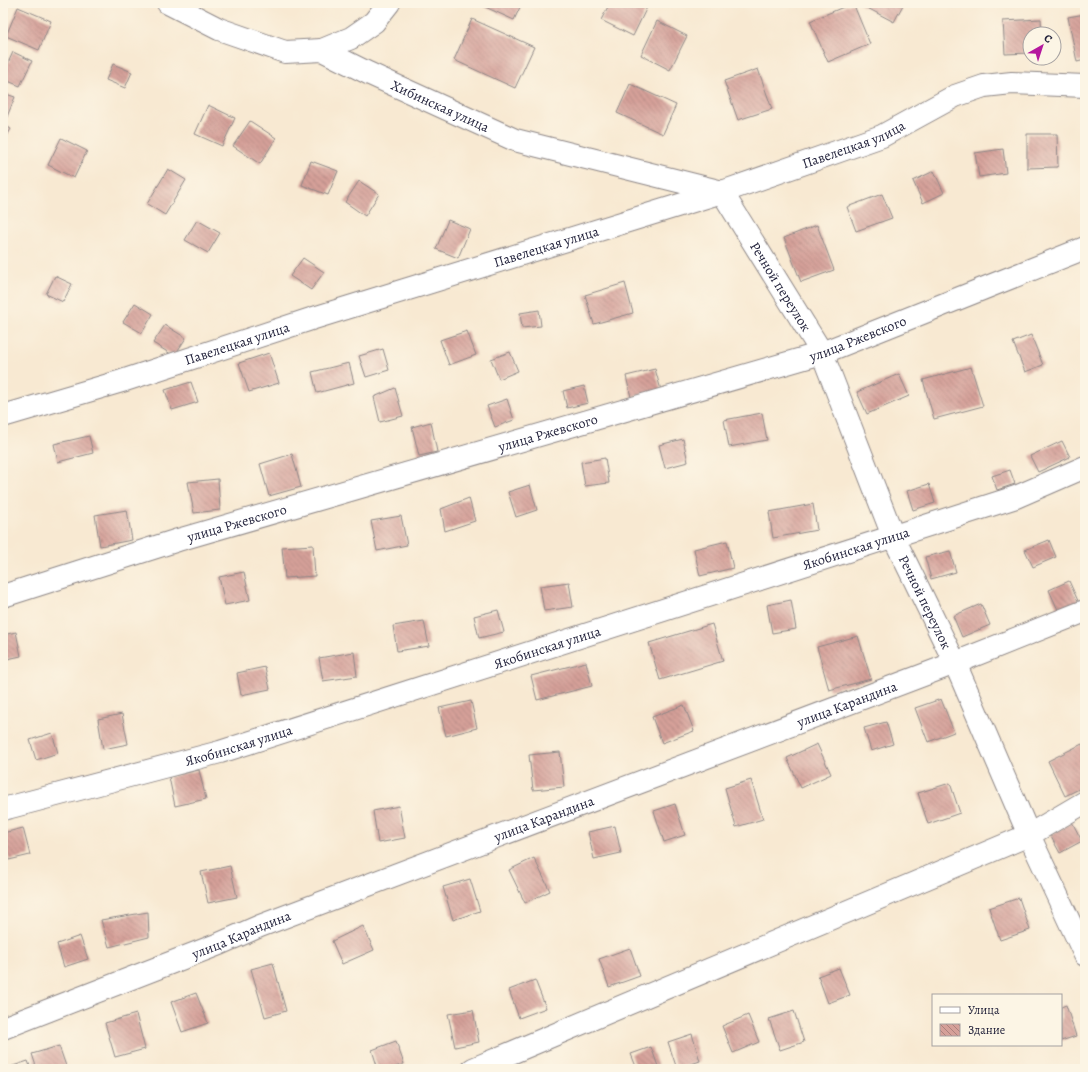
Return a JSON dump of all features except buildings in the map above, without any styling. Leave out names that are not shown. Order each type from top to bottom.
[{"type":"street","name":"Хибинская улица","points":[[168,3],[219,29],[285,52],[322,50],[368,73],[515,140],[722,192]]},
{"type":"street","points":[[322,50],[351,38],[374,22],[389,3]]},
{"type":"street","name":"Павелецкая улица","points":[[3,416],[122,381],[314,318],[722,192],[882,136],[955,96],[984,86],[1012,83],[1085,86]]},
{"type":"street","name":"Речной переулок","points":[[722,192],[822,353],[893,536],[955,663],[1029,835],[1085,955]]},
{"type":"street","name":"улица Ржевского","points":[[3,596],[178,540],[822,353],[1085,248]]},
{"type":"street","name":"Якобинская улица","points":[[3,809],[220,752],[1016,497],[1085,467]]},
{"type":"street","name":"улица Карандина","points":[[3,1028],[219,944],[260,926],[955,663],[1085,611]]},
{"type":"street","points":[[473,1069],[1029,835],[1085,802]]}]
